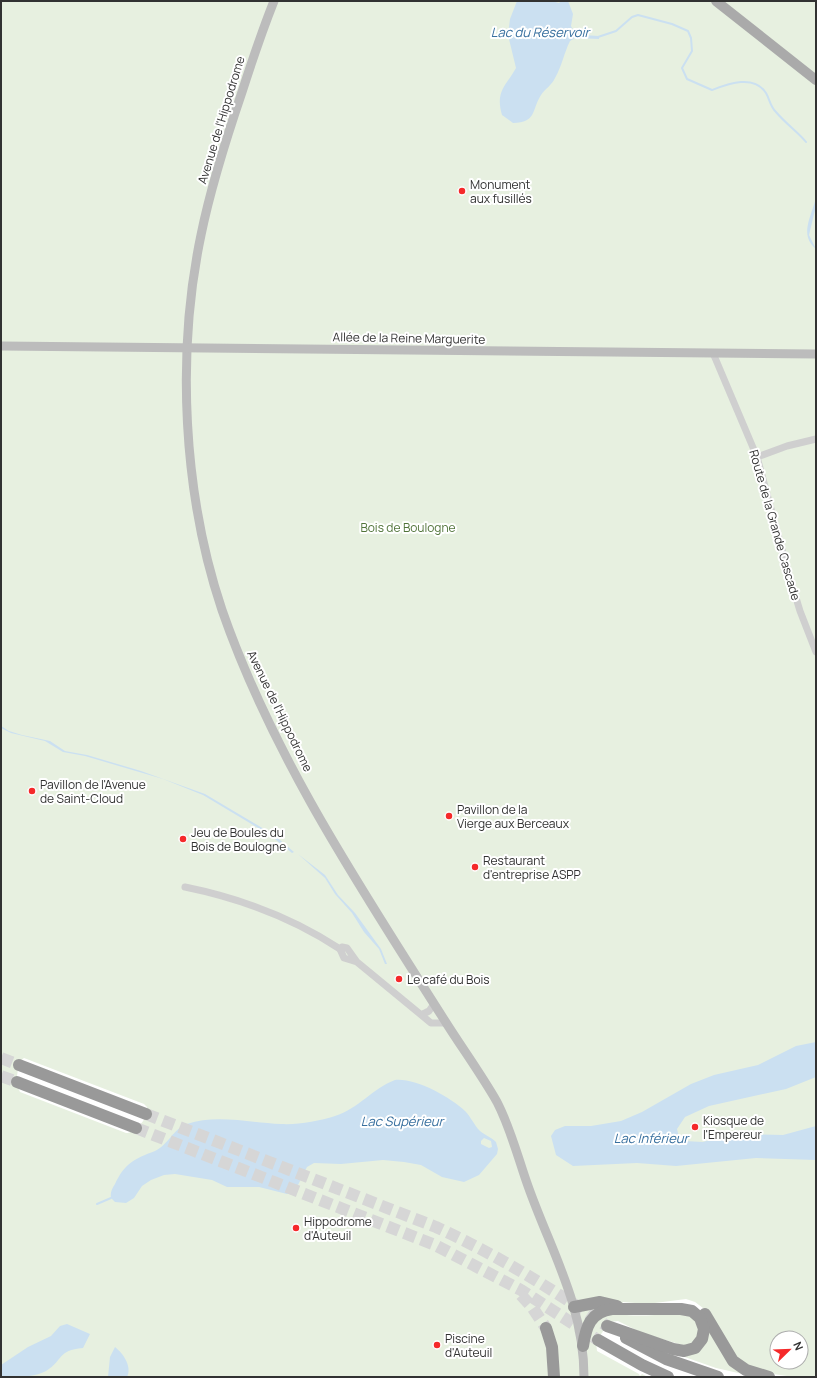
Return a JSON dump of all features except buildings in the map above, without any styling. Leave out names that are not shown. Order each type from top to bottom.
[{"type":"highway","points":[[19,1065],[146,1114]]},
{"type":"highway","points":[[17,1082],[136,1128]]},
{"type":"highway","points":[[575,1312],[604,1302],[626,1309]]},
{"type":"highway","points":[[654,1309],[682,1303],[695,1306],[705,1314],[726,1352],[736,1364],[746,1370],[769,1377]]},
{"type":"highway","points":[[583,1346],[586,1327],[594,1316],[605,1310],[685,1309],[695,1313],[703,1325],[704,1333],[700,1342],[692,1350],[680,1351],[607,1326],[659,1356],[718,1377]]},
{"type":"highway","points":[[546,1328],[552,1347],[554,1377]]},
{"type":"highway","points":[[598,1340],[642,1365],[668,1377]]},
{"type":"main road","name":"Avenue de l'Hippodrome","points":[[274,1],[263,28],[220,156],[200,237],[191,299],[187,348],[187,403],[196,496],[206,551],[221,607],[240,656],[257,696],[288,758],[332,839],[373,908],[498,1104],[507,1123],[532,1196],[562,1269],[575,1312]]},
{"type":"main road","points":[[716,1],[816,80]]},
{"type":"main road","name":"Allée de la Reine Marguerite","points":[[1,346],[816,354]]},
{"type":"main road","points":[[575,1312],[583,1346],[584,1377]]},
{"type":"main road","points":[[575,1312],[578,1377]]},
{"type":"street","name":"Route de la Grande Cascade","points":[[713,353],[757,456],[787,568],[800,611],[816,652]]},
{"type":"street","points":[[757,456],[765,455],[786,446],[816,439]]},
{"type":"street","points":[[185,887],[232,899],[275,915],[321,937],[340,949],[342,947],[347,948],[357,962],[423,1014],[431,1023],[446,1024]]},
{"type":"street","points":[[423,1014],[429,1011],[434,1004]]},
{"type":"green space","name":"Bois de Boulogne","points":[[1,1],[816,1],[816,1377],[794,1377],[773,1374],[738,1361],[707,1311],[695,1302],[686,1299],[647,1304],[623,1302],[620,1314],[639,1316],[676,1314],[694,1317],[700,1335],[689,1347],[642,1333],[618,1321],[609,1322],[596,1342],[597,1351],[639,1374],[640,1376],[642,1374],[648,1377],[557,1377],[546,1339],[550,1377],[1,1377]],"holes":[[[24,1058],[144,1104],[147,1107],[144,1120],[134,1130],[126,1133],[20,1092],[16,1083],[19,1062]]]},
{"type":"green space","points":[[707,1328],[747,1375],[716,1368],[679,1355],[684,1355]]},
{"type":"water","name":"Lac du Réservoir","points":[[517,1],[552,1],[559,3],[561,1],[568,1],[573,14],[571,26],[574,32],[582,35],[599,36],[599,39],[575,38],[570,41],[552,83],[541,95],[530,118],[521,122],[513,123],[502,115],[500,100],[503,89],[516,68],[508,35],[510,19]]},
{"type":"water","points":[[816,198],[816,206],[809,235],[816,249],[811,244],[807,232],[809,219]]},
{"type":"water","points":[[1,726],[9,731],[22,735],[50,741],[65,751],[87,755],[141,771],[205,794],[274,835],[294,852],[292,853],[270,835],[203,795],[163,779],[85,756],[63,752],[45,741],[11,733],[1,728]]},
{"type":"water","points":[[298,854],[325,875],[338,895],[355,913],[381,949],[387,964],[385,964],[379,949],[364,932],[352,913],[335,894],[325,878]]},
{"type":"water","name":"Lac Inférieur","points":[[816,1042],[816,1077],[786,1089],[709,1106],[685,1117],[677,1129],[679,1137],[684,1141],[703,1142],[730,1134],[783,1135],[816,1126],[816,1160],[756,1158],[676,1166],[637,1163],[573,1166],[556,1155],[551,1136],[555,1130],[565,1126],[591,1126],[621,1121],[642,1112],[691,1084],[714,1075],[758,1065],[796,1046]]},
{"type":"water","name":"Lac Supérieur","points":[[395,1080],[413,1082],[451,1100],[465,1111],[480,1131],[496,1142],[498,1149],[497,1154],[479,1175],[464,1182],[442,1177],[421,1165],[404,1162],[383,1160],[341,1164],[314,1163],[307,1167],[295,1191],[287,1194],[259,1187],[227,1187],[212,1180],[175,1174],[164,1175],[151,1180],[142,1186],[134,1198],[126,1203],[115,1202],[111,1198],[112,1189],[127,1166],[136,1159],[160,1148],[182,1126],[198,1121],[222,1119],[288,1124],[315,1121],[335,1116],[351,1109]],"holes":[[[484,1138],[491,1141],[492,1147],[489,1148],[481,1144],[481,1141]]]},
{"type":"water","points":[[67,1324],[90,1334],[83,1348],[69,1351],[46,1371],[36,1375],[24,1377],[1,1377],[1,1365],[28,1347],[51,1336],[60,1326]]},
{"type":"water","points":[[115,1347],[121,1353],[128,1365],[127,1377],[108,1377],[110,1357]]},
{"type":"waterway","points":[[598,37],[616,31],[632,17],[638,15],[672,24],[688,31],[691,38],[692,51],[682,68],[687,79],[712,90],[740,82],[748,82],[761,87],[766,93],[774,110],[806,142]]},
{"type":"waterway","points":[[97,1204],[111,1198]]},
{"type":"tunnel","points":[[1,1058],[19,1065]]},
{"type":"tunnel","points":[[1,1076],[17,1082]]},
{"type":"tunnel","points":[[146,1114],[436,1227],[481,1249],[524,1273],[607,1326]]},
{"type":"tunnel","points":[[136,1128],[435,1245],[521,1290],[598,1340]]},
{"type":"tunnel","points":[[521,1295],[532,1307],[546,1328]]},
{"type":"place","name":"Monument aux fusillés","points":[[462,191]]},
{"type":"place","name":"Pavillon de l'Avenue de Saint-Cloud","points":[[32,791]]},
{"type":"place","name":"Pavillon de la Vierge aux Berceaux","points":[[449,816]]},
{"type":"place","name":"Jeu de Boules du Bois de Boulogne","points":[[183,839]]},
{"type":"place","name":"Restaurant d'entreprise ASPP","points":[[475,867]]},
{"type":"place","name":"Le café du Bois","points":[[399,979]]},
{"type":"place","name":"Kiosque de l'Empereur","points":[[695,1127]]},
{"type":"place","name":"Hippodrome d'Auteuil","points":[[296,1228]]},
{"type":"place","name":"Piscine d'Auteuil","points":[[437,1345]]}]
